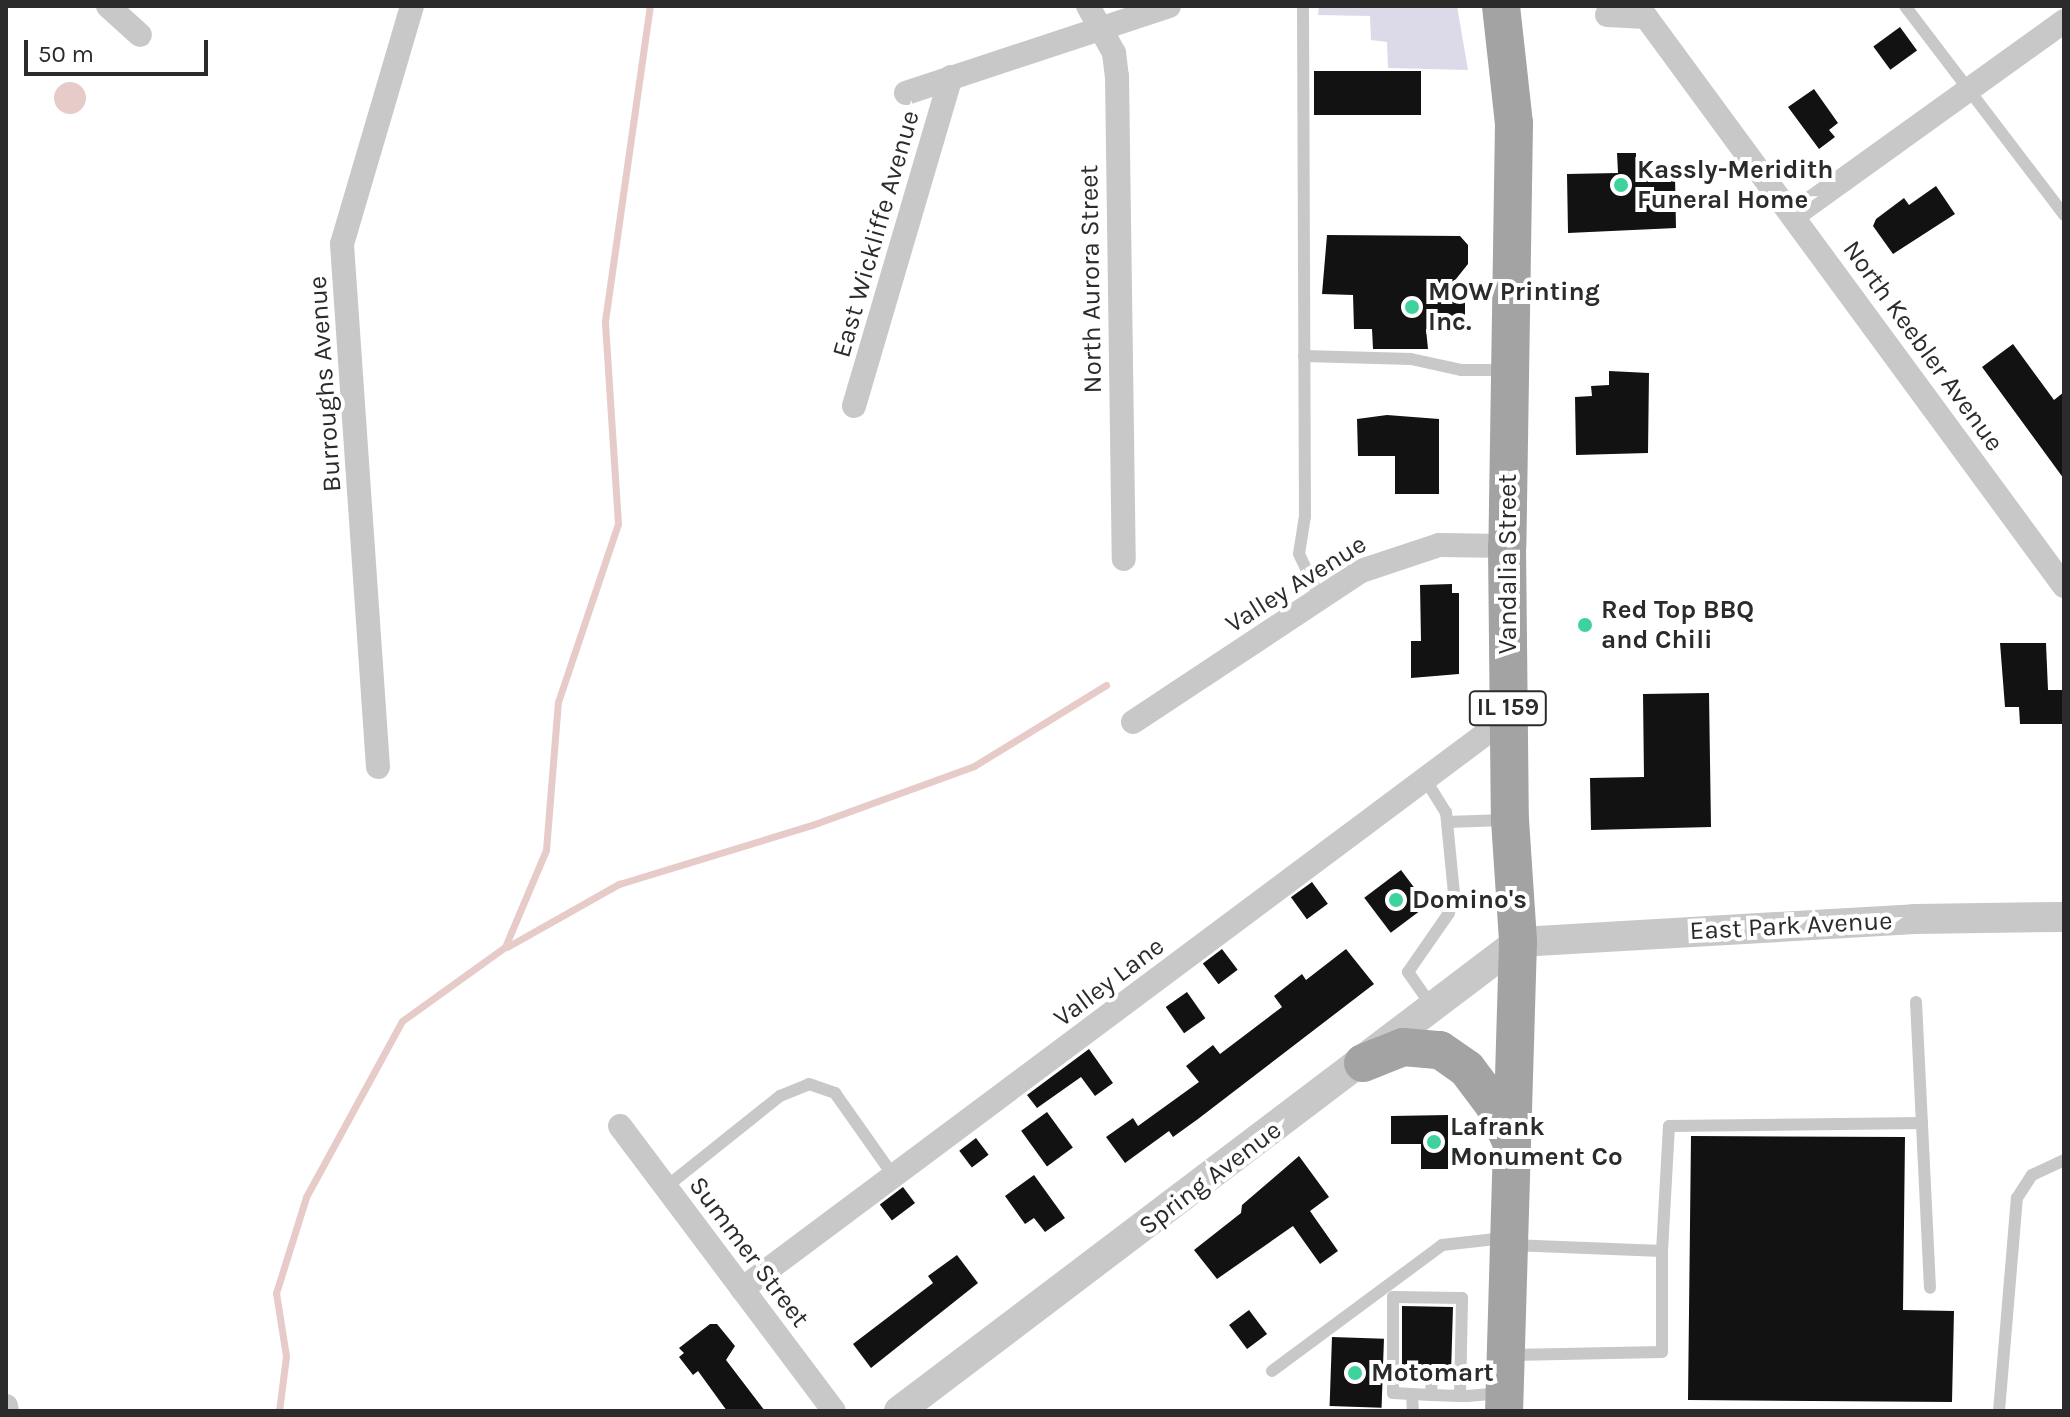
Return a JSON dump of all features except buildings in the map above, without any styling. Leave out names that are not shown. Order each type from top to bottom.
[{"type":"main road","name":"Vandalia Street","points":[[1501,6],[1514,123],[1507,546],[1510,820],[1518,942],[1504,1402]]},
{"type":"main road","points":[[1363,1063],[1403,1047],[1440,1050],[1467,1069],[1494,1105],[1511,1143]]},
{"type":"street","points":[[108,6],[140,35]]},
{"type":"street","name":"Burroughs Avenue","points":[[378,767],[342,244],[412,6]]},
{"type":"street","name":"North Aurora Street","points":[[1088,6],[1103,27],[1117,76],[1124,559]]},
{"type":"street","name":"East Wickliffe Avenue","points":[[906,93],[1169,6]]},
{"type":"street","name":"North Keebler Avenue","points":[[1607,15],[1646,17],[2064,586]]},
{"type":"street","points":[[1793,216],[2064,21]]},
{"type":"street","name":"East Wickliffe Avenue","points":[[854,406],[951,77]]},
{"type":"street","name":"Valley Avenue","points":[[1133,722],[1361,571],[1401,554],[1439,545],[1507,546]]},
{"type":"street","name":"Valley Lane","points":[[742,1289],[895,1178],[1508,717]]},
{"type":"street","name":"East Park Avenue","points":[[1518,942],[1914,919],[2064,917]]},
{"type":"street","name":"Spring Avenue","points":[[899,1411],[1434,1010],[1518,942]]},
{"type":"street","name":"Summer Street","points":[[620,1126],[834,1411]]},
{"type":"lane","points":[[1303,6],[1305,516],[1299,554],[1320,598]]},
{"type":"lane","points":[[1905,6],[2064,215]]},
{"type":"lane","points":[[1304,356],[1411,359],[1461,370],[1510,370]]},
{"type":"lane","points":[[1425,779],[1447,822],[1453,903],[1408,972],[1434,1010]]},
{"type":"lane","points":[[1447,822],[1510,820]]},
{"type":"lane","points":[[1916,1002],[1930,1288]]},
{"type":"lane","points":[[666,1187],[780,1096],[809,1084],[835,1093],[895,1178]]},
{"type":"lane","points":[[1505,1355],[1662,1352],[1662,1251],[1669,1126],[1922,1123]]},
{"type":"lane","points":[[1999,1411],[2017,1198],[2032,1175],[2064,1160]]},
{"type":"lane","points":[[1272,1371],[1450,1242],[1508,1241],[1662,1251]]},
{"type":"lane","points":[[1394,1280],[1393,1393],[1460,1396],[1504,1402]]},
{"type":"lane","points":[[1393,1297],[1432,1302],[1462,1298],[1460,1396]]},
{"type":"lane","points":[[1431,1395],[1432,1373]]},
{"type":"lane","points":[[1412,1394],[1413,1411]]},
{"type":"shaded area","points":[[1319,6],[1457,6],[1468,70],[1388,68],[1387,42],[1371,40],[1370,16],[1318,15]]},
{"type":"shaded area","points":[[70,82],[81,87],[86,98],[81,109],[70,114],[59,109],[54,98],[59,87]]},
{"type":"waterway","points":[[279,1411],[286,1356],[276,1293],[306,1197],[402,1021],[505,947],[546,850],[558,702],[618,524],[605,321],[650,6]]},
{"type":"waterway","points":[[507,947],[619,884],[812,825],[974,766],[1106,685]]},
{"type":"place","name":"Kassly-Meridith Funeral Home","points":[[1621,185]]},
{"type":"place","name":"MOW Printing Inc.","points":[[1412,307]]},
{"type":"place","name":"Red Top BBQ and Chili","points":[[1585,625]]},
{"type":"place","name":"Domino's","points":[[1396,900]]},
{"type":"place","name":"Lafrank Monument Co","points":[[1434,1142]]},
{"type":"place","name":"Motomart","points":[[1355,1373]]}]
